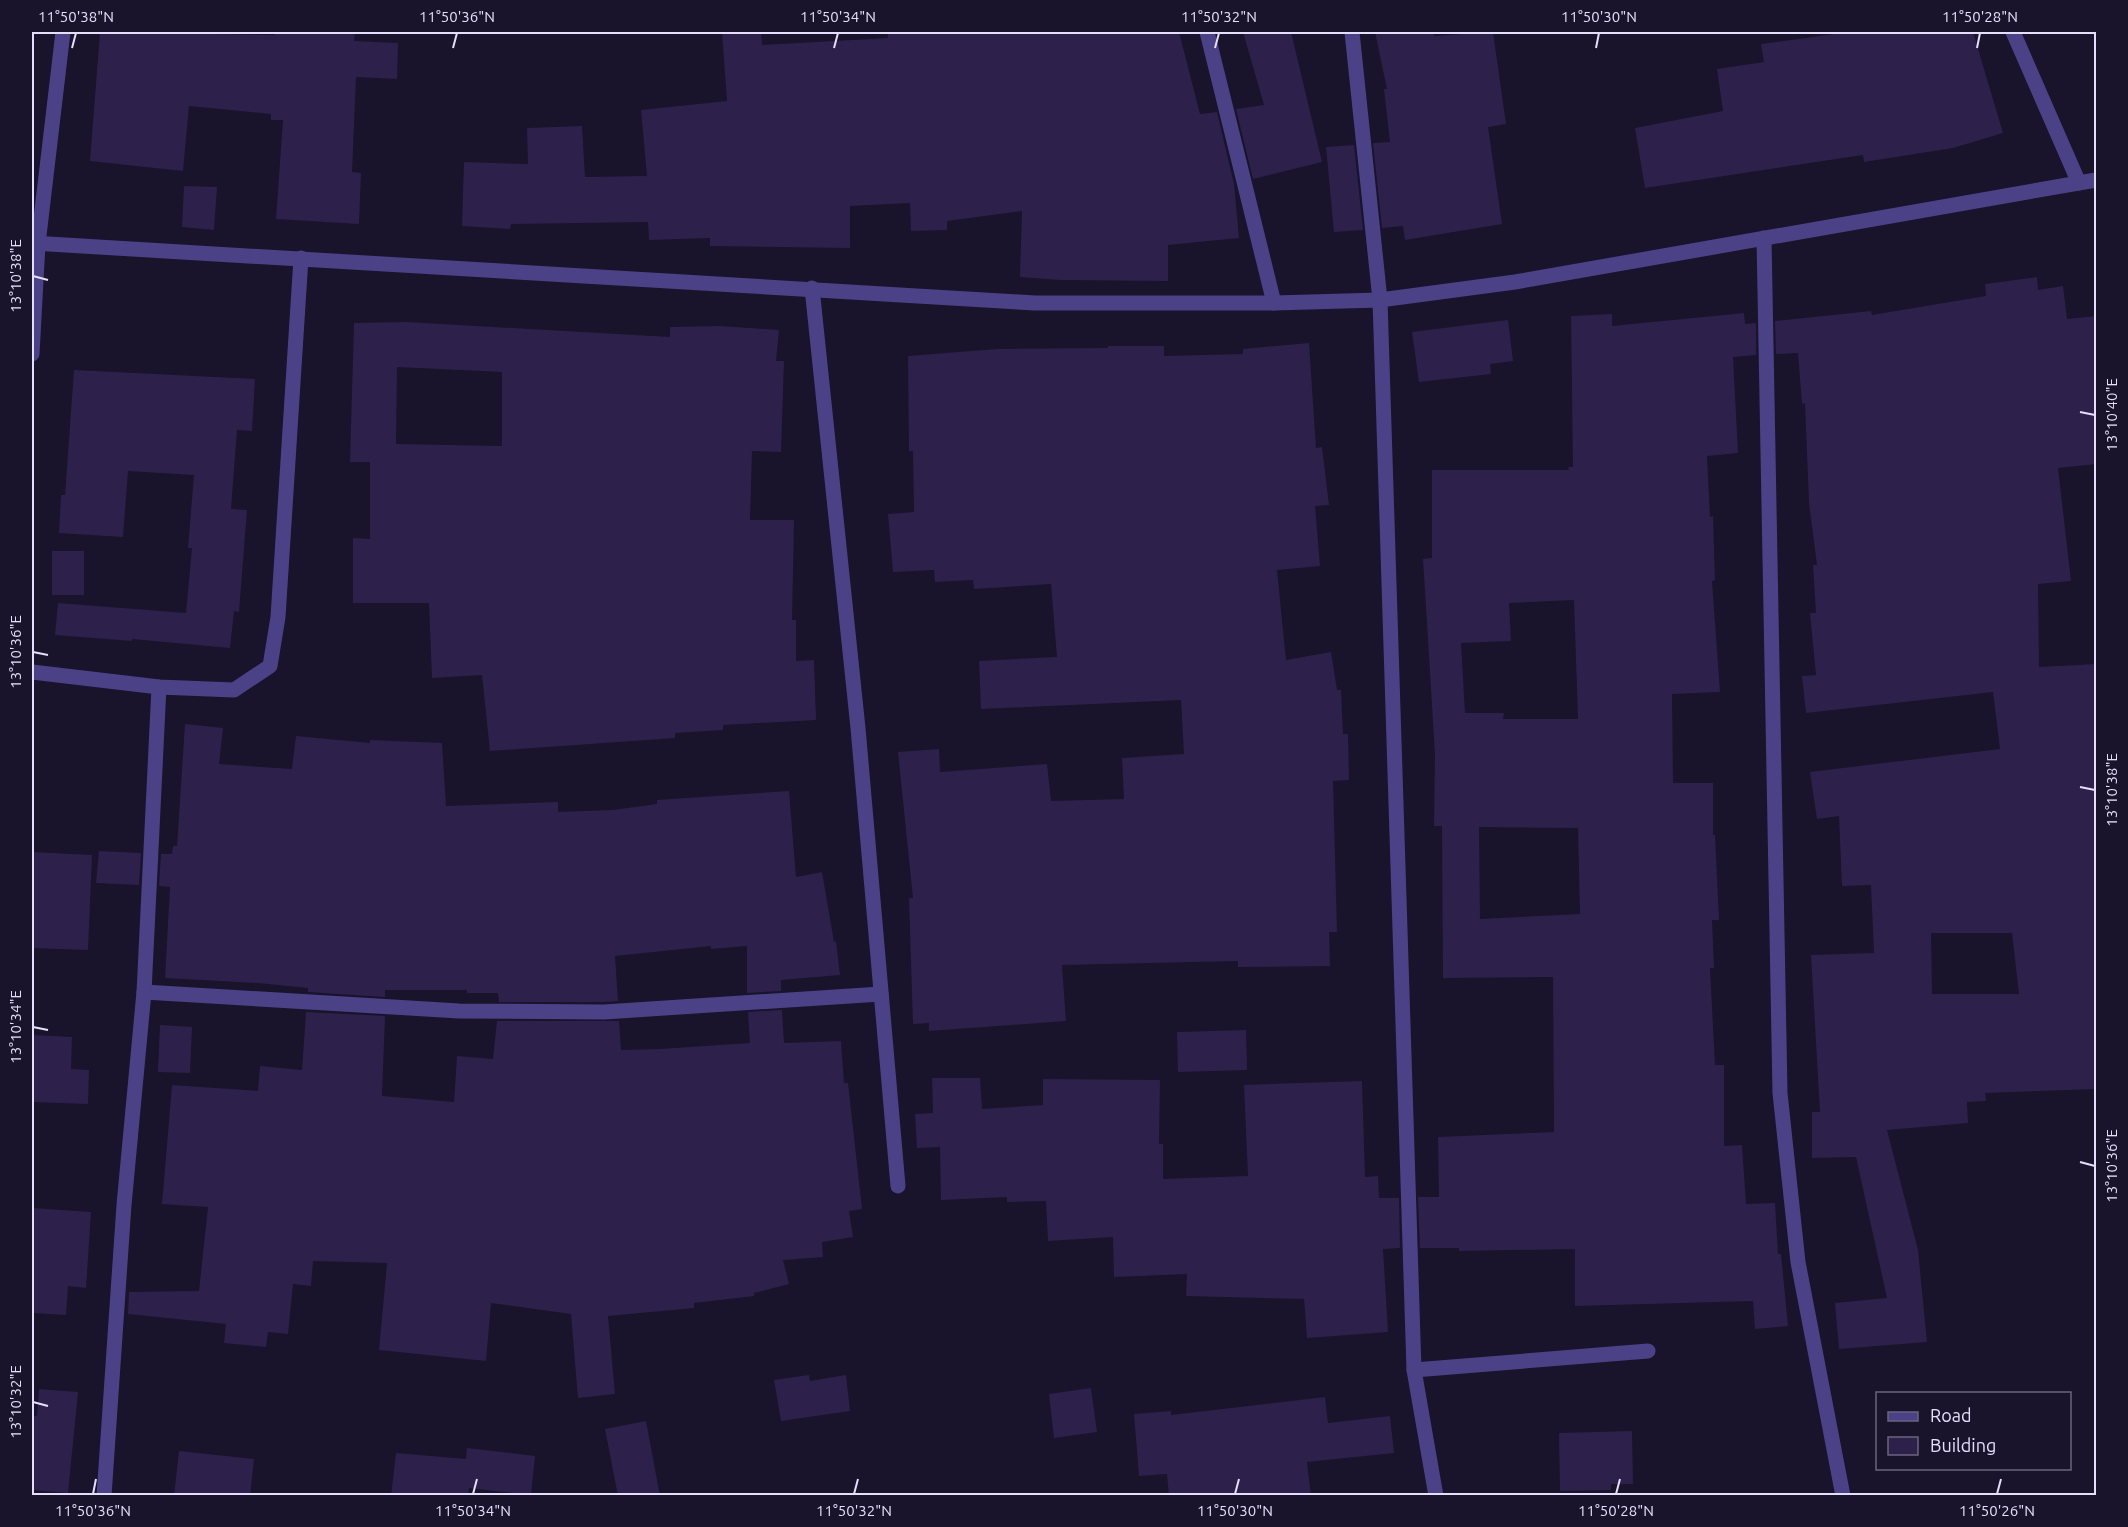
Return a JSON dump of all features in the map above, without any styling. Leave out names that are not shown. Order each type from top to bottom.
[{"type":"street","points":[[32,354],[35,244],[63,32]]},
{"type":"street","points":[[1207,32],[1274,303]]},
{"type":"street","points":[[1352,32],[1380,300],[1414,1370],[1436,1496]]},
{"type":"street","points":[[2013,32],[2079,183]]},
{"type":"street","points":[[35,244],[812,288],[1035,303],[1274,303],[1380,300],[1515,282],[2097,180]]},
{"type":"street","points":[[1764,238],[1780,1093],[1798,1262],[1843,1496]]},
{"type":"street","points":[[32,672],[159,687],[234,690],[270,666],[278,617],[301,258]]},
{"type":"street","points":[[812,288],[858,728],[898,1186]]},
{"type":"street","points":[[104,1496],[124,1205],[144,992],[159,687]]},
{"type":"street","points":[[144,992],[459,1011],[593,1012],[881,994]]},
{"type":"street","points":[[1414,1370],[1648,1351]]},
{"type":"building","points":[[100,32],[275,35],[275,32],[355,32],[354,41],[398,43],[397,79],[356,77],[352,172],[361,173],[359,224],[276,219],[283,120],[271,120],[271,114],[189,106],[183,171],[90,161]]},
{"type":"building","points":[[722,32],[761,32],[762,45],[888,38],[888,32],[1179,32],[1200,114],[1217,112],[1234,184],[1239,238],[1168,245],[1168,281],[1060,280],[1020,277],[1022,211],[947,221],[947,230],[911,231],[910,203],[850,206],[850,248],[710,246],[710,238],[649,240],[648,222],[511,224],[510,229],[462,226],[464,162],[528,164],[527,128],[582,126],[585,177],[647,176],[641,110],[727,101]]},
{"type":"building","points":[[1243,32],[1291,32],[1322,162],[1253,179],[1236,109],[1264,105]]},
{"type":"building","points":[[1375,32],[1434,32],[1434,36],[1493,32],[1506,124],[1488,127],[1502,224],[1405,240],[1403,226],[1382,228],[1373,143],[1390,142],[1384,89],[1387,89]]},
{"type":"building","points":[[1849,32],[1973,32],[2003,133],[1953,148],[1864,162],[1863,155],[1645,188],[1635,128],[1723,111],[1717,69],[1764,62],[1761,44]]},
{"type":"building","points":[[1354,145],[1363,230],[1334,232],[1326,147]]},
{"type":"building","points":[[184,186],[217,187],[214,230],[182,227]]},
{"type":"building","points":[[2037,277],[2038,290],[2063,286],[2067,319],[2097,316],[2097,464],[2058,468],[2071,581],[2038,584],[2039,667],[2097,664],[2097,1089],[1985,1093],[1986,1101],[1967,1102],[1968,1123],[1887,1130],[1918,1250],[1927,1342],[1839,1349],[1835,1303],[1887,1298],[1856,1157],[1812,1158],[1812,1112],[1820,1112],[1811,955],[1874,953],[1871,885],[1842,886],[1839,816],[1817,819],[1810,772],[2000,749],[1993,692],[1806,713],[1802,676],[1816,675],[1810,613],[1816,613],[1813,565],[1817,565],[1809,503],[1805,403],[1802,404],[1798,353],[1776,354],[1775,321],[1871,311],[1872,315],[1986,296],[1985,284]],"holes":[[[1931,933],[2012,933],[2019,994],[1932,994]]]},
{"type":"building","points":[[1744,313],[1745,324],[1756,323],[1756,355],[1733,357],[1738,453],[1707,456],[1710,517],[1713,516],[1715,580],[1712,581],[1720,692],[1672,694],[1673,783],[1713,783],[1713,835],[1715,835],[1719,920],[1712,920],[1714,968],[1710,968],[1715,1065],[1724,1065],[1724,1146],[1742,1145],[1746,1204],[1775,1203],[1778,1254],[1781,1254],[1788,1326],[1755,1329],[1753,1301],[1575,1306],[1575,1249],[1459,1251],[1459,1248],[1420,1248],[1418,1197],[1439,1197],[1438,1137],[1554,1132],[1553,977],[1443,978],[1442,826],[1434,826],[1435,754],[1423,559],[1432,558],[1432,470],[1569,470],[1568,467],[1573,467],[1571,316],[1612,314],[1612,326]],"holes":[[[1574,600],[1578,719],[1503,719],[1504,713],[1465,713],[1461,643],[1511,641],[1509,603]],[[1479,827],[1578,828],[1580,914],[1480,919]]]},
{"type":"building","points":[[1508,320],[1513,361],[1490,364],[1491,374],[1419,382],[1412,332]]},
{"type":"building","points":[[406,322],[670,337],[670,327],[720,326],[779,330],[776,361],[784,361],[781,452],[752,451],[750,520],[794,520],[792,620],[796,620],[796,661],[814,660],[816,720],[723,725],[723,730],[675,733],[675,738],[490,751],[482,675],[432,678],[429,603],[353,603],[353,538],[370,539],[370,462],[350,462],[354,323]],"holes":[[[397,367],[502,372],[502,446],[396,444]]]},
{"type":"building","points":[[1309,343],[1316,448],[1322,447],[1329,505],[1315,506],[1320,566],[1277,570],[1286,660],[1331,652],[1337,690],[1341,690],[1343,734],[1348,734],[1349,780],[1333,781],[1337,932],[1329,932],[1330,966],[1238,967],[1238,961],[1062,965],[1066,1021],[929,1031],[929,1023],[913,1024],[909,898],[913,898],[898,752],[939,749],[940,772],[1047,764],[1051,801],[1124,799],[1122,758],[1184,754],[1181,700],[981,709],[979,661],[1057,657],[1051,584],[974,589],[973,580],[935,582],[934,570],[893,572],[888,514],[914,512],[913,451],[909,451],[908,356],[997,349],[1108,348],[1108,346],[1164,346],[1164,356],[1243,354],[1243,349]]},
{"type":"building","points":[[74,370],[255,379],[252,431],[237,430],[231,509],[247,510],[239,612],[234,611],[230,648],[55,635],[58,603],[186,613],[192,548],[188,548],[194,475],[128,471],[123,537],[59,533],[61,495],[65,495]]},
{"type":"building","points":[[52,551],[84,551],[84,595],[52,595]]},
{"type":"building","points":[[185,724],[223,728],[219,764],[292,769],[296,736],[370,743],[370,740],[442,743],[446,806],[558,802],[558,812],[613,810],[657,804],[657,800],[789,791],[796,877],[822,872],[834,942],[836,941],[840,975],[781,980],[781,991],[747,993],[747,946],[711,949],[711,946],[615,956],[618,1001],[604,1002],[499,1002],[498,993],[467,993],[467,990],[385,990],[385,997],[308,992],[308,988],[258,983],[165,978],[170,887],[159,886],[161,854],[172,854],[173,846],[177,846]]},
{"type":"building","points":[[99,851],[141,853],[139,885],[96,883]]},
{"type":"building","points":[[32,852],[92,855],[88,950],[32,948]]},
{"type":"building","points":[[782,1010],[784,1043],[841,1041],[844,1083],[848,1083],[862,1209],[849,1211],[853,1237],[822,1242],[823,1257],[783,1260],[789,1284],[754,1293],[754,1296],[694,1303],[694,1308],[608,1316],[615,1394],[578,1398],[571,1314],[491,1303],[486,1361],[379,1350],[387,1263],[313,1261],[311,1286],[293,1284],[288,1334],[268,1332],[266,1347],[224,1343],[226,1324],[128,1314],[129,1292],[199,1291],[208,1207],[162,1204],[172,1085],[258,1091],[260,1066],[302,1070],[306,1012],[385,1016],[382,1096],[454,1102],[457,1056],[493,1059],[497,1021],[619,1021],[621,1050],[660,1049],[750,1043],[748,1012]]},
{"type":"building","points":[[160,1025],[192,1027],[190,1073],[158,1072]]},
{"type":"building","points":[[1246,1030],[1247,1070],[1178,1072],[1177,1032]]},
{"type":"building","points":[[32,1035],[72,1037],[71,1069],[89,1070],[88,1104],[32,1102]]},
{"type":"building","points":[[932,1078],[980,1078],[982,1109],[1043,1105],[1043,1079],[1160,1080],[1159,1144],[1163,1144],[1163,1179],[1248,1176],[1244,1085],[1362,1081],[1365,1177],[1378,1176],[1379,1198],[1399,1198],[1400,1248],[1383,1249],[1388,1332],[1307,1338],[1304,1299],[1186,1296],[1187,1274],[1114,1277],[1113,1237],[1048,1241],[1046,1201],[1007,1202],[1007,1197],[941,1200],[940,1147],[917,1148],[915,1114],[933,1113]]},
{"type":"building","points":[[32,1208],[91,1212],[86,1288],[68,1286],[66,1315],[32,1313]]},
{"type":"building","points":[[809,1375],[810,1381],[846,1375],[850,1411],[781,1421],[774,1380]]},
{"type":"building","points":[[1091,1388],[1097,1432],[1054,1438],[1049,1394]]},
{"type":"building","points":[[39,1389],[78,1392],[68,1493],[32,1490],[32,1416],[37,1416]]},
{"type":"building","points":[[1325,1397],[1328,1423],[1390,1416],[1394,1453],[1307,1462],[1311,1496],[1169,1496],[1167,1474],[1139,1476],[1134,1414],[1171,1411],[1171,1415]]},
{"type":"building","points":[[646,1421],[660,1496],[618,1496],[605,1429]]},
{"type":"building","points":[[1632,1431],[1633,1484],[1611,1484],[1611,1490],[1560,1491],[1559,1433]]},
{"type":"building","points":[[467,1448],[535,1456],[531,1495],[469,1488],[468,1496],[391,1496],[396,1453],[466,1459]]},
{"type":"building","points":[[179,1451],[254,1459],[250,1496],[174,1496]]}]
